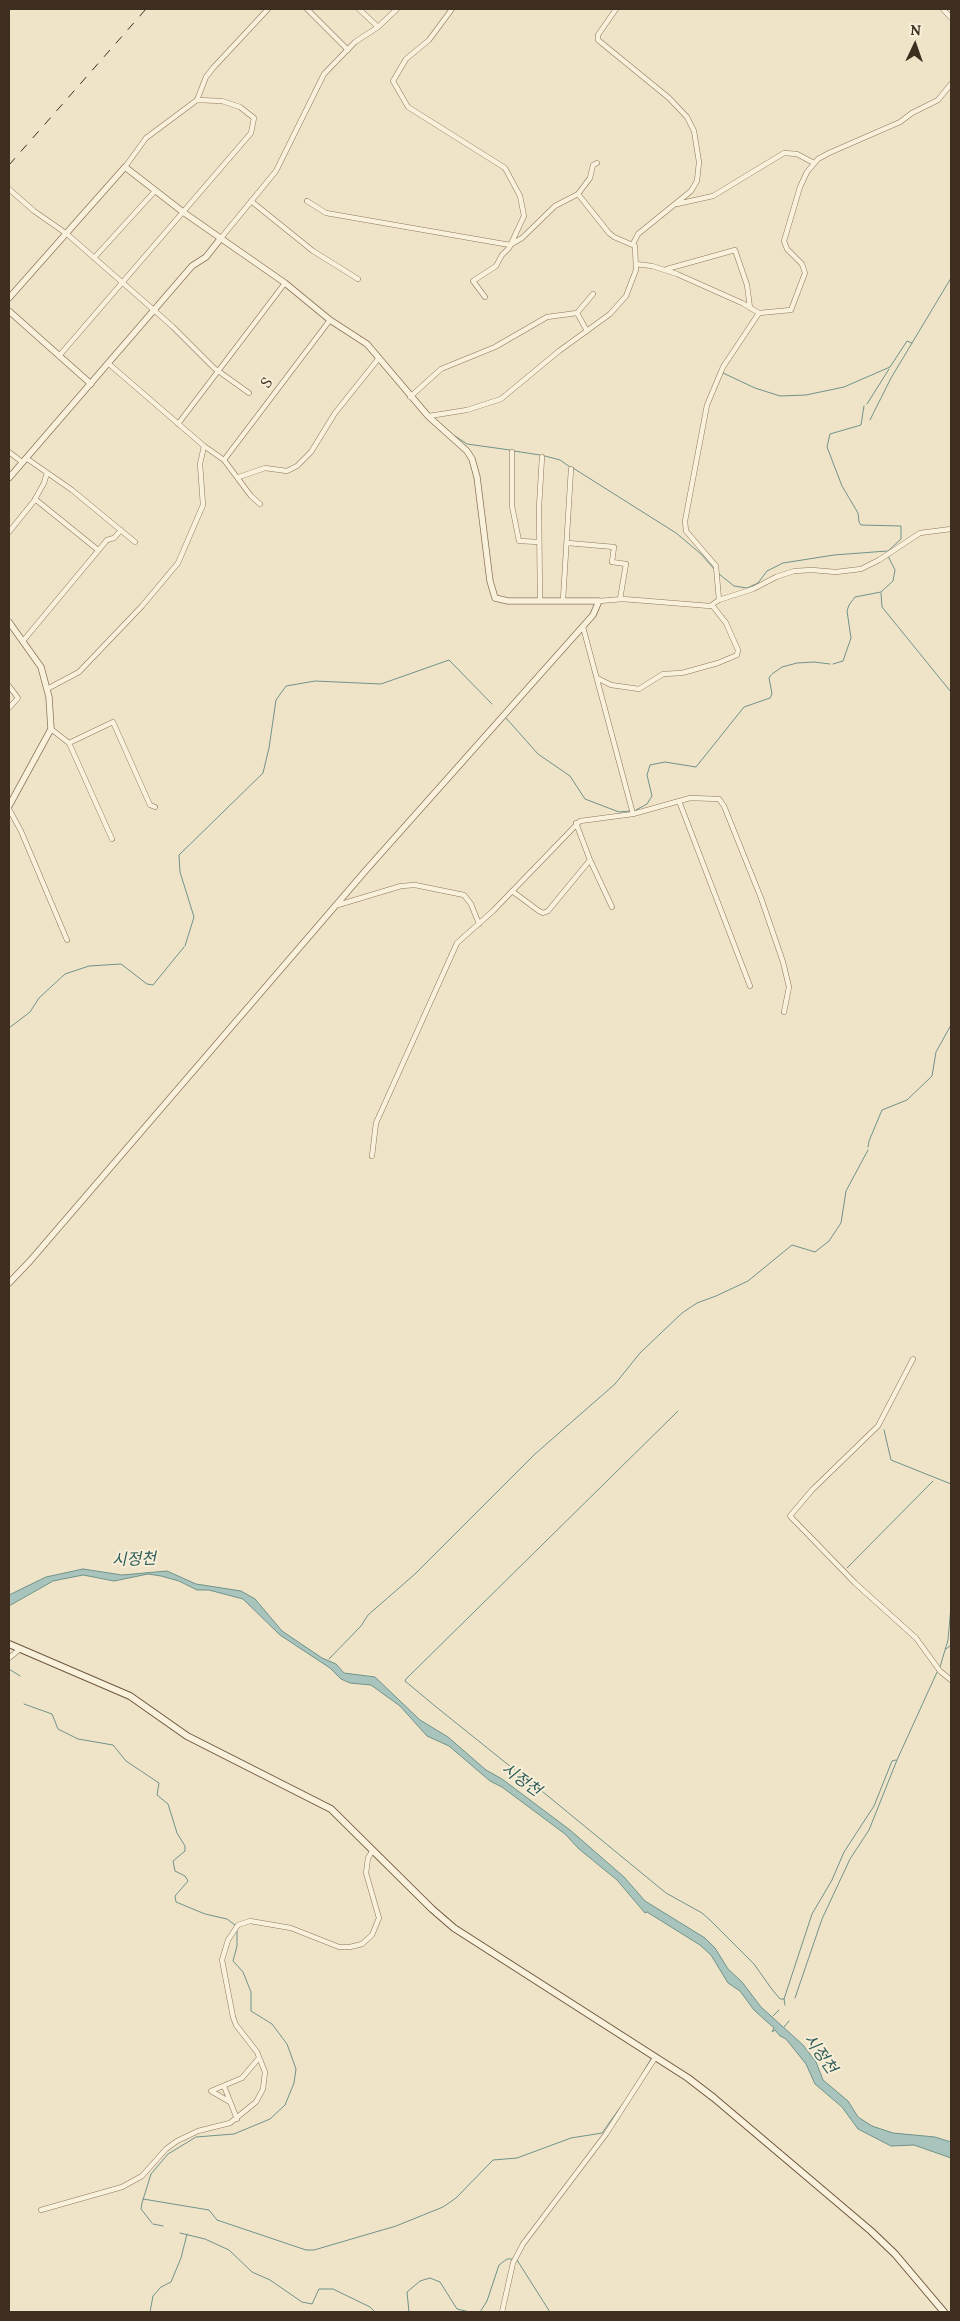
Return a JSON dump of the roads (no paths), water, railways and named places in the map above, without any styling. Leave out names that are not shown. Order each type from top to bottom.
[{"type":"main road","points":[[9,1644],[130,1696],[187,1736],[322,1804],[339,1816],[432,1909],[459,1932],[714,2098],[871,2231],[894,2254],[944,2312]]},
{"type":"street","points":[[197,100],[206,77],[213,68],[268,9]]},
{"type":"street","points":[[307,9],[348,50]]},
{"type":"street","points":[[359,9],[378,27]]},
{"type":"street","points":[[9,478],[192,266],[206,256],[251,201],[282,161],[324,74],[348,50],[378,27],[397,9]]},
{"type":"street","points":[[452,9],[429,40],[406,59],[393,82],[410,109],[507,170],[520,196],[524,216],[510,245],[496,266],[473,281],[485,297]]},
{"type":"street","points":[[428,416],[444,416],[495,403],[531,376],[558,351],[610,314],[626,296],[633,282],[636,264],[633,244],[638,234],[691,191],[698,176],[699,153],[694,130],[687,117],[669,98],[598,40],[598,35],[616,9]]},
{"type":"street","points":[[943,9],[951,18]]},
{"type":"street","points":[[636,264],[666,269],[750,308],[758,314],[792,310],[802,288],[805,269],[787,249],[784,242],[802,183],[814,164],[829,153],[900,122],[912,113],[934,103],[944,95],[951,84]]},
{"type":"street","points":[[9,298],[125,167],[146,138],[197,100],[208,99],[231,103],[240,106],[254,118],[251,133],[59,356]]},
{"type":"street","points":[[676,204],[713,196],[784,153],[797,154],[814,164]]},
{"type":"street","points":[[306,201],[326,213],[471,236],[510,245],[522,238],[555,206],[578,194],[590,178],[594,165],[597,163]]},
{"type":"street","points":[[125,167],[183,212],[285,283],[330,320],[367,344],[410,397],[467,451],[472,459],[477,477],[493,596],[503,601],[599,601],[620,599],[712,605],[719,600],[753,589],[776,577],[794,571],[836,572],[861,569],[879,560],[915,535],[951,529]]},
{"type":"street","points":[[9,189],[34,211],[67,234],[220,371],[249,393]]},
{"type":"street","points":[[94,258],[156,191]]},
{"type":"street","points":[[578,194],[609,233],[614,237],[633,244]]},
{"type":"street","points":[[251,201],[313,251],[358,279]]},
{"type":"street","points":[[666,269],[735,250],[747,285],[750,308]]},
{"type":"street","points":[[178,424],[285,283]]},
{"type":"street","points":[[410,397],[440,369],[496,346],[547,317],[577,313],[593,294]]},
{"type":"street","points":[[9,311],[91,384]]},
{"type":"street","points":[[577,313],[587,331]]},
{"type":"street","points":[[719,600],[716,566],[686,531],[685,521],[707,405],[723,367],[758,314]]},
{"type":"street","name":"S","points":[[224,460],[330,320]]},
{"type":"street","points":[[239,476],[264,468],[287,471],[297,466],[311,452],[335,413],[379,358]]},
{"type":"street","points":[[109,364],[204,446],[224,460],[239,476],[251,496],[260,504]]},
{"type":"street","points":[[47,689],[80,672],[142,606],[178,563],[202,505],[200,464],[204,446]]},
{"type":"street","points":[[9,452],[47,473],[72,490],[135,542]]},
{"type":"street","points":[[512,452],[512,506],[519,541],[539,542]]},
{"type":"street","points":[[540,600],[539,542],[542,456]]},
{"type":"street","points":[[563,600],[568,543],[571,469]]},
{"type":"street","points":[[9,532],[35,500],[47,473]]},
{"type":"street","points":[[35,500],[98,550]]},
{"type":"street","points":[[23,641],[98,550],[107,540],[114,538],[121,530]]},
{"type":"street","points":[[568,543],[614,546],[612,562],[626,564],[620,599]]},
{"type":"street","points":[[9,1283],[368,869],[583,627],[596,611],[599,601]]},
{"type":"street","points":[[597,678],[611,685],[639,689],[662,674],[682,673],[718,664],[737,655],[738,650],[726,623],[712,605]]},
{"type":"street","points":[[9,622],[37,659],[47,689],[51,729],[9,808],[21,831],[67,940]]},
{"type":"street","points":[[583,627],[633,814]]},
{"type":"street","points":[[9,686],[18,698],[9,708]]},
{"type":"street","points":[[69,743],[113,722],[150,804],[155,807]]},
{"type":"street","points":[[51,729],[69,743],[112,839]]},
{"type":"street","points":[[372,1156],[376,1123],[457,943],[512,891],[576,823],[584,820],[633,814],[679,801],[715,798],[724,806],[761,898],[783,962],[789,987],[784,1012]]},
{"type":"street","points":[[679,801],[750,986]]},
{"type":"street","points":[[576,823],[590,860],[612,907]]},
{"type":"street","points":[[512,891],[543,913],[548,911],[590,860]]},
{"type":"street","points":[[338,905],[402,886],[415,885],[464,895],[471,904],[479,924]]},
{"type":"street","points":[[913,1359],[878,1426],[812,1490],[790,1516],[855,1583],[916,1638],[939,1669],[951,1680]]},
{"type":"street","points":[[9,1658],[20,1649]]},
{"type":"street","points":[[41,2210],[122,2187],[142,2176],[166,2148],[187,2135],[204,2129],[225,2126],[237,2119],[256,2102],[263,2089],[265,2077],[260,2058],[233,2017],[222,1960],[230,1936],[238,1925],[250,1921],[291,1928],[339,1947],[353,1947],[362,1944],[372,1936],[378,1918],[377,1907],[366,1873],[368,1858],[373,1850]]},
{"type":"street","points":[[230,2102],[212,2091],[242,2078],[260,2058]]},
{"type":"street","points":[[502,2312],[514,2263],[523,2244],[606,2134],[655,2058]]},
{"type":"street","points":[[224,2086],[237,2119]]},
{"type":"water","points":[[83,1569],[122,1575],[167,1571],[196,1584],[241,1591],[255,1599],[282,1631],[322,1658],[336,1664],[344,1673],[375,1677],[420,1720],[448,1737],[486,1770],[502,1779],[570,1830],[624,1877],[645,1901],[705,1938],[715,1948],[728,1969],[742,1982],[761,2007],[803,2045],[816,2062],[823,2080],[848,2101],[858,2117],[872,2126],[893,2133],[935,2137],[951,2142],[951,2158],[914,2145],[891,2146],[858,2129],[842,2107],[815,2084],[806,2064],[786,2039],[775,2030],[772,2032],[774,2028],[754,2010],[740,1991],[728,1983],[711,1955],[700,1945],[647,1912],[645,1913],[617,1880],[579,1849],[565,1834],[502,1787],[490,1781],[449,1746],[427,1736],[400,1706],[371,1685],[350,1683],[341,1679],[330,1668],[280,1635],[243,1599],[209,1590],[197,1590],[179,1581],[148,1574],[114,1581],[83,1575],[53,1581],[9,1606],[9,1595],[46,1577]]},
{"type":"waterway","points":[[870,420],[891,378],[951,278]]},
{"type":"waterway","points":[[723,373],[755,388],[780,396],[806,395],[844,387],[890,367],[907,341],[912,343]]},
{"type":"waterway","points":[[867,404],[889,369]]},
{"type":"waterway","points":[[864,406],[861,425],[830,434],[827,447],[842,486],[858,513],[861,525],[901,526],[901,539],[887,552]]},
{"type":"waterway","points":[[443,426],[451,433]]},
{"type":"waterway","points":[[455,436],[467,444],[510,450]]},
{"type":"waterway","points":[[514,451],[540,455]]},
{"type":"waterway","points":[[545,456],[560,460],[570,467]]},
{"type":"waterway","points":[[573,468],[676,533],[701,554],[715,570]]},
{"type":"waterway","points":[[719,574],[734,586],[747,588],[758,583],[767,571],[783,563],[834,555],[887,551]]},
{"type":"waterway","points":[[833,664],[843,661],[851,638],[847,611],[849,605],[855,597],[881,592],[893,581],[895,570],[888,556]]},
{"type":"waterway","points":[[881,593],[882,607],[951,692]]},
{"type":"waterway","points":[[185,946],[194,917],[180,872],[179,855],[263,773],[269,748],[276,700],[286,686],[315,681],[381,684],[449,660],[492,704]]},
{"type":"waterway","points":[[772,674],[782,667],[797,663],[814,662],[830,664]]},
{"type":"waterway","points":[[636,810],[647,804],[652,796],[647,775],[650,765],[665,762],[696,767],[744,707],[770,698],[772,694],[769,678],[771,675]]},
{"type":"waterway","points":[[506,718],[538,754],[570,776],[585,799],[619,812],[630,811]]},
{"type":"waterway","points":[[9,1028],[30,1012],[39,998],[65,974],[89,966],[121,964],[147,984],[153,985],[184,947]]},
{"type":"waterway","points":[[868,1147],[882,1110],[907,1100],[932,1076],[936,1052],[951,1025]]},
{"type":"waterway","points":[[329,1659],[361,1626],[368,1615],[415,1574],[535,1454],[615,1384],[640,1353],[682,1313],[697,1303],[748,1281],[792,1245],[815,1252],[829,1241],[841,1223],[846,1191],[868,1150]]},
{"type":"waterway","name":"시정천","points":[[521,1775],[405,1681],[678,1411]]},
{"type":"waterway","points":[[884,1430],[891,1460],[951,1484]]},
{"type":"waterway","points":[[847,1568],[933,1481]]},
{"type":"waterway","points":[[940,1667],[948,1640],[951,1606]]},
{"type":"waterway","points":[[946,1649],[951,1645]]},
{"type":"waterway","points":[[9,1669],[20,1676]]},
{"type":"waterway","points":[[795,1998],[822,1919],[850,1859],[869,1830],[897,1760],[938,1670]]},
{"type":"waterway","points":[[24,1704],[52,1714],[58,1729],[78,1739],[113,1745],[126,1761],[159,1783],[157,1795],[168,1804],[177,1833],[185,1846],[185,1851],[173,1861],[175,1871],[185,1876],[188,1881],[175,1896],[176,1902],[205,1914],[227,1919],[235,1925]]},
{"type":"waterway","points":[[784,1999],[812,1914],[832,1880],[844,1852],[874,1806],[892,1761],[896,1760]]},
{"type":"waterway","name":"시정천","points":[[526,1778],[666,1893],[702,1913],[754,1964],[780,1999],[784,1999],[785,2005]]},
{"type":"waterway","points":[[152,2223],[141,2209],[142,2203],[151,2174],[168,2154],[196,2137],[234,2134],[270,2119],[285,2105],[294,2083],[296,2069],[287,2044],[272,2024],[251,2011],[251,1992],[243,1972],[233,1961],[237,1946],[237,1931]]},
{"type":"waterway","points":[[773,2016],[779,2010]]},
{"type":"waterway","points":[[784,2027],[789,2021]]},
{"type":"waterway","points":[[642,2074],[651,2059]]},
{"type":"waterway","points":[[143,2199],[209,2210],[217,2220],[306,2250],[314,2250],[396,2226],[443,2207],[456,2198],[493,2160],[517,2158],[571,2138],[602,2133],[624,2102]]},
{"type":"waterway","points":[[153,2224],[163,2226]]},
{"type":"waterway","points":[[180,2233],[205,2239],[229,2250],[252,2272],[270,2280],[302,2302],[312,2304],[319,2289],[333,2289],[370,2307],[375,2312]]},
{"type":"waterway","points":[[150,2312],[153,2296],[161,2287],[171,2282],[181,2258],[187,2234]]},
{"type":"waterway","points":[[480,2312],[487,2301],[499,2265],[507,2259],[512,2259]]},
{"type":"waterway","points":[[517,2260],[550,2312]]},
{"type":"waterway","points":[[409,2312],[407,2292],[420,2281],[430,2278],[440,2282],[457,2309],[470,2312]]},
{"type":"railway","points":[[9,165],[146,9]]}]
